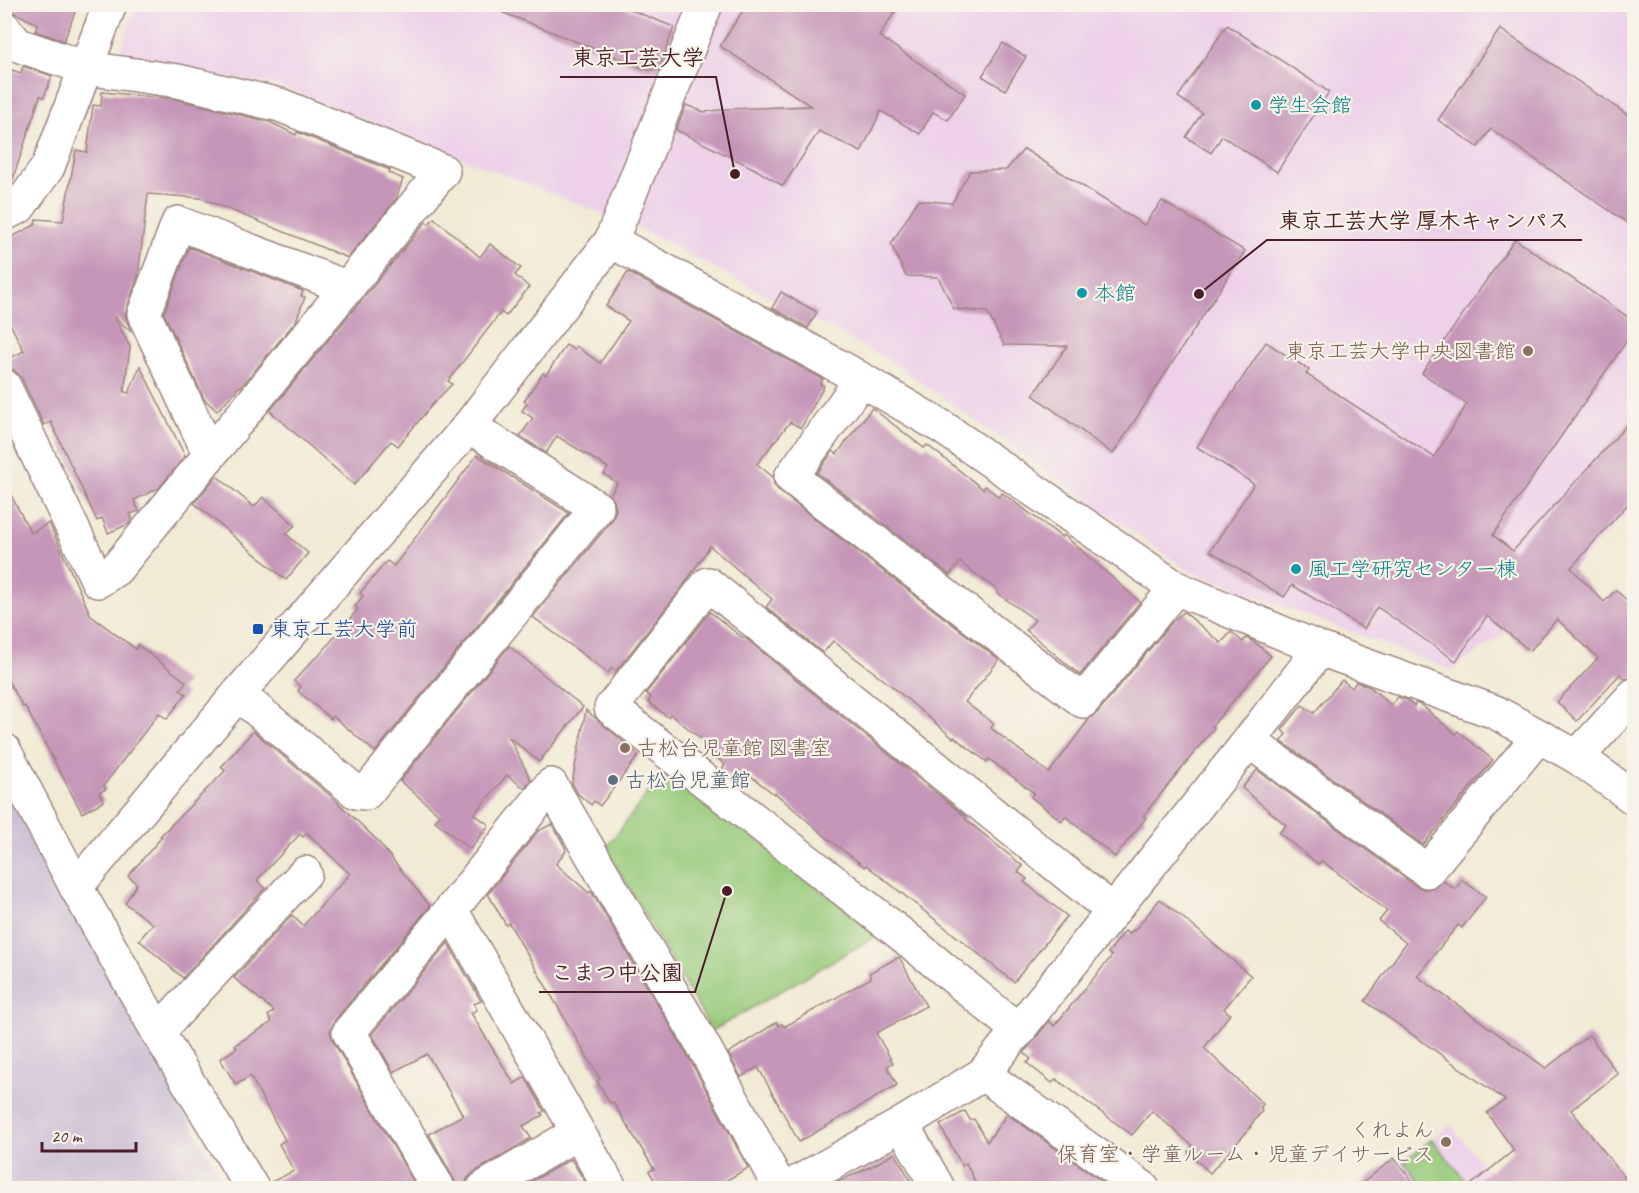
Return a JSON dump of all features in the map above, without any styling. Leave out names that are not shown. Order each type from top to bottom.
[{"type":"street","points":[[4,214],[18,207],[48,167],[110,4]]},
{"type":"street","points":[[76,886],[469,426],[611,241],[706,4]]},
{"type":"street","points":[[4,28],[18,45],[86,68],[178,81],[280,105],[443,171],[116,570],[98,581],[4,386]]},
{"type":"street","points":[[210,455],[144,314],[178,223],[348,288]]},
{"type":"street","points":[[611,241],[942,427],[1176,588],[1320,649],[1495,712],[1577,757],[1635,798]]},
{"type":"street","points":[[861,380],[792,477],[1083,701],[1176,588]]},
{"type":"street","points":[[238,694],[356,792],[366,793],[597,508],[469,426]]},
{"type":"street","points":[[1019,1031],[901,934],[611,708],[708,584],[1113,911]]},
{"type":"street","points":[[788,1188],[902,1124],[983,1074],[1320,649]]},
{"type":"street","points":[[1577,757],[1635,695]]},
{"type":"street","points":[[1249,741],[1427,871],[1538,737]]},
{"type":"street","points":[[4,750],[76,886],[158,1032],[252,1188]]},
{"type":"street","points":[[438,1188],[349,1032],[551,785],[705,1049],[780,1188]]},
{"type":"street","points":[[158,1032],[304,873]]},
{"type":"street","points":[[450,910],[610,1188]]},
{"type":"street","points":[[983,1074],[1143,1188]]},
{"type":"street","points":[[902,1124],[938,1188]]},
{"type":"street","points":[[484,1188],[577,1133]]},
{"type":"shaded area","points":[[137,4],[1634,5],[1634,505],[1525,619],[1452,670],[1189,571],[889,360],[639,228],[276,85],[117,60]]},
{"type":"shaded area","points":[[5,773],[226,1188],[5,1188]]},
{"type":"shaded area","name":"くれよん 保育室・学童ルーム・児童デイサービス","points":[[1450,1125],[1502,1188],[1377,1188],[1372,1182],[1403,1158],[1405,1160]]},
{"type":"green space","points":[[667,768],[878,935],[712,1031],[606,848]]},
{"type":"green space","points":[[1432,1139],[1465,1180],[1456,1188],[1425,1188],[1404,1162]]},
{"type":"building","points":[[4,4],[78,4],[64,41],[35,31],[38,24],[4,10]]},
{"type":"building","points":[[486,4],[616,4],[674,27],[659,70],[648,70],[486,6]]},
{"type":"building","points":[[747,4],[900,4],[879,36],[965,94],[948,120],[933,112],[920,134],[881,111],[861,152],[819,131],[783,186],[755,169],[676,130],[686,105],[704,112],[811,106],[720,46]]},
{"type":"building","name":"学生会館","points":[[1227,25],[1329,92],[1277,172],[1222,136],[1211,153],[1186,137],[1202,113],[1178,97]]},
{"type":"building","points":[[1500,29],[1635,120],[1635,228],[1491,129],[1478,147],[1438,120]]},
{"type":"building","points":[[1003,43],[1026,57],[1005,90],[982,76]]},
{"type":"building","points":[[23,66],[52,76],[44,97],[40,96],[10,188],[4,187],[4,93],[12,70],[21,73]]},
{"type":"building","points":[[102,92],[175,99],[270,122],[296,135],[297,132],[390,170],[389,173],[403,179],[396,199],[348,258],[201,198],[148,194],[138,276],[125,314],[131,332],[114,316],[130,347],[124,392],[129,393],[140,366],[185,456],[159,488],[134,500],[139,511],[130,514],[132,519],[129,524],[108,533],[102,518],[97,521],[51,422],[44,425],[21,377],[14,370],[4,367],[4,361],[24,351],[4,312],[4,241],[35,225],[36,219],[63,221],[76,150],[87,152],[93,105],[101,106]]},
{"type":"building","name":"本館","points":[[1024,149],[1144,225],[1162,201],[1245,251],[1113,454],[1033,395],[1067,346],[1004,345],[987,312],[954,309],[938,277],[906,276],[891,244],[918,200],[952,203],[970,171],[1006,170]]},
{"type":"building","points":[[434,218],[480,257],[490,244],[521,268],[515,275],[529,287],[506,316],[501,312],[448,381],[452,384],[398,446],[391,441],[354,485],[270,411],[426,222],[429,224]]},
{"type":"building","points":[[1515,239],[1635,322],[1635,329],[1493,535],[1513,551],[1635,416],[1635,496],[1571,568],[1604,602],[1616,590],[1635,608],[1635,677],[1625,679],[1620,674],[1577,721],[1557,702],[1598,658],[1557,619],[1530,651],[1487,616],[1456,661],[1377,607],[1364,629],[1292,585],[1284,597],[1210,551],[1254,484],[1197,447],[1266,342],[1309,370],[1306,374],[1434,457],[1467,404],[1422,373]]},
{"type":"building","points":[[189,247],[303,291],[301,296],[305,297],[296,321],[241,387],[217,411],[204,399],[164,313]]},
{"type":"building","points":[[628,272],[823,379],[820,384],[824,386],[801,428],[790,422],[757,464],[773,477],[774,485],[780,492],[999,660],[965,702],[994,724],[991,728],[1049,773],[1090,718],[1097,713],[1172,622],[1184,612],[1221,643],[1231,632],[1243,642],[1246,638],[1253,641],[1271,656],[1212,726],[1214,728],[1143,816],[1146,818],[1115,857],[1065,816],[1062,821],[1031,797],[1034,793],[989,759],[987,762],[953,738],[888,683],[833,641],[823,653],[766,607],[772,599],[710,546],[681,589],[616,671],[612,668],[608,673],[533,617],[612,520],[616,510],[610,495],[617,483],[604,474],[608,468],[557,436],[546,453],[520,436],[533,418],[522,411],[527,403],[524,401],[543,373],[546,375],[566,345],[574,350],[576,346],[600,363],[629,321],[606,306]]},
{"type":"building","points":[[781,292],[817,312],[808,328],[772,308]]},
{"type":"building","points":[[872,408],[924,448],[927,445],[983,489],[985,486],[999,497],[1002,493],[1062,537],[1064,535],[1140,602],[1080,675],[1026,630],[1035,620],[997,593],[998,591],[960,562],[950,575],[817,473],[833,451],[837,454]]},
{"type":"building","points":[[477,455],[569,513],[375,752],[333,716],[331,719],[298,691],[301,687],[294,681],[316,659],[358,609],[355,606],[363,596],[360,593],[387,561],[394,566]]},
{"type":"building","points":[[217,476],[254,507],[263,497],[295,525],[286,534],[308,553],[286,580],[194,503]]},
{"type":"building","points":[[4,482],[31,533],[49,523],[91,616],[136,649],[138,645],[186,682],[180,690],[186,694],[167,719],[159,713],[104,785],[106,789],[99,793],[104,801],[82,813],[25,706],[23,707],[4,673]]},
{"type":"building","points":[[710,612],[966,817],[965,819],[1023,866],[1018,872],[1027,879],[1024,882],[1067,916],[1014,982],[866,865],[865,867],[831,841],[775,793],[748,774],[740,785],[721,770],[725,765],[706,748],[709,745],[670,714],[668,717],[648,702],[651,697],[646,693]]},
{"type":"building","points":[[509,646],[583,707],[539,762],[509,737],[531,780],[524,788],[507,775],[474,814],[489,825],[470,849],[435,821],[440,815],[400,781]]},
{"type":"building","points":[[1342,680],[1352,688],[1356,682],[1370,687],[1391,705],[1398,697],[1414,706],[1416,703],[1421,705],[1493,760],[1423,845],[1281,741],[1286,734],[1282,730],[1302,705],[1314,713]]},
{"type":"building","name":"古松台児童館","points":[[586,710],[639,755],[600,806],[594,801],[591,805],[578,794],[572,783]]},
{"type":"building","points":[[253,731],[332,797],[376,839],[430,906],[335,1020],[330,1031],[333,1041],[417,1188],[271,1188],[269,1183],[294,1171],[279,1144],[285,1140],[250,1076],[236,1085],[220,1059],[237,1048],[235,1045],[272,1022],[268,1016],[274,1011],[234,978],[292,915],[303,926],[350,874],[307,833],[303,837],[300,834],[257,880],[265,888],[183,978],[139,940],[153,924],[125,903],[137,884],[128,876],[162,837],[160,836],[225,771],[221,767]]},
{"type":"building","points":[[1257,770],[1416,886],[1433,889],[1443,881],[1455,889],[1462,880],[1486,897],[1462,928],[1458,925],[1417,976],[1546,1068],[1589,1035],[1618,1074],[1571,1110],[1633,1188],[1467,1188],[1514,1150],[1487,1113],[1505,1100],[1365,1001],[1406,943],[1379,921],[1387,911],[1322,861],[1318,864],[1279,833],[1286,825],[1242,788]]},
{"type":"building","points":[[552,824],[566,851],[556,864],[589,893],[591,891],[689,1058],[748,1168],[713,1188],[659,1188],[649,1171],[654,1169],[613,1102],[610,1103],[597,1081],[600,1079],[509,923],[506,925],[488,894],[538,831]]},
{"type":"building","points":[[1160,899],[1251,976],[1224,1009],[1230,1014],[1204,1048],[1263,1104],[1260,1109],[1262,1111],[1251,1127],[1210,1173],[1188,1152],[1193,1146],[1152,1111],[1132,1135],[1056,1079],[1052,1083],[1027,1063],[1031,1059],[1024,1053],[1049,1021],[1054,1026],[1112,956],[1108,953],[1125,931],[1129,934],[1134,931]]},
{"type":"building","points":[[448,943],[481,1001],[474,1004],[477,1010],[471,1013],[514,1084],[525,1077],[544,1111],[541,1113],[543,1115],[523,1126],[531,1138],[474,1172],[467,1179],[465,1188],[457,1188],[429,1134],[463,1115],[427,1054],[393,1072],[372,1034]]},
{"type":"building","points":[[899,957],[926,1006],[876,1033],[893,1063],[887,1066],[897,1085],[799,1142],[758,1067],[741,1077],[728,1053],[777,1022],[779,1026],[782,1024],[784,1027],[871,978],[869,973]]},
{"type":"building","points":[[965,1111],[970,1120],[974,1119],[987,1142],[1007,1114],[1111,1188],[978,1188],[966,1163],[962,1166],[940,1125]]},
{"type":"building","points":[[895,1153],[915,1188],[825,1188],[874,1165]]},
{"type":"building","points":[[1394,1158],[1418,1188],[1356,1188]]},
{"type":"building","points":[[571,1159],[589,1188],[520,1188]]},
{"type":"place","name":"学生会館","points":[[1256,105]]},
{"type":"place","name":"東京工芸大学","points":[[735,174]]},
{"type":"place","name":"本館","points":[[1082,293]]},
{"type":"place","name":"東京工芸大学 厚木キャンパス","points":[[1199,294]]},
{"type":"place","name":"東京工芸大学中央図書館","points":[[1528,351]]},
{"type":"place","name":"風工学研究センター棟","points":[[1296,569]]},
{"type":"place","name":"東京工芸大学前","points":[[258,629]]},
{"type":"place","name":"古松台児童館 図書室","points":[[625,748]]},
{"type":"place","name":"古松台児童館","points":[[613,780]]},
{"type":"place","name":"こまつ中公園","points":[[727,891]]},
{"type":"place","name":"くれよん 保育室・学童ルーム・児童デイサービス","points":[[1446,1142]]}]
